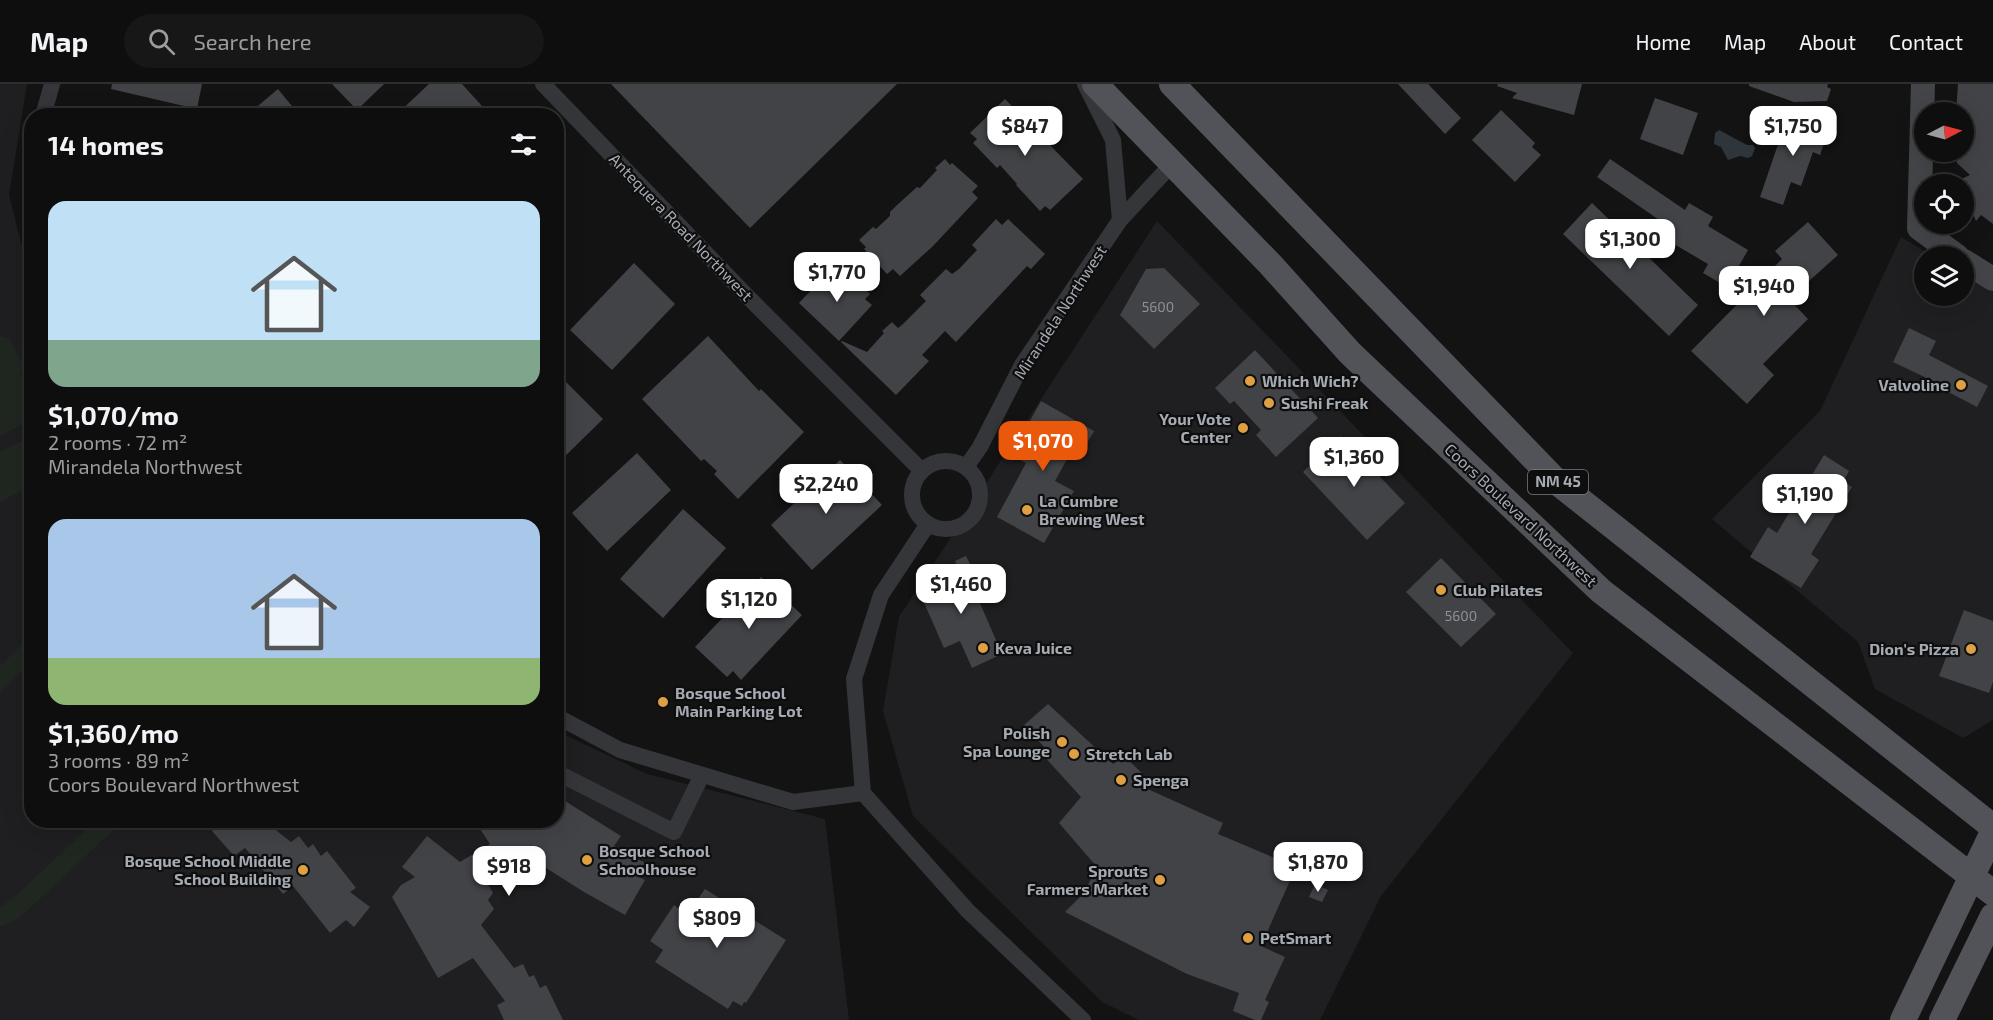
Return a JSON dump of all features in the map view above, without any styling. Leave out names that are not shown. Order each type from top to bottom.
[{"type":"main road","name":"Coors Boulevard Northwest","points":[[1095,84],[1270,264],[1350,353],[1601,591],[1993,893]]},
{"type":"main road","name":"NM 45","points":[[1172,84],[1557,482],[1993,827]]},
{"type":"main road","points":[[1903,1020],[1993,832]]},
{"type":"main road","points":[[1942,1020],[1993,916]]},
{"type":"street","points":[[46,108],[52,84]]},
{"type":"street","name":"Antequera Road Northwest","points":[[543,84],[747,296],[922,471]]},
{"type":"street","points":[[1085,84],[1113,140],[1120,220]]},
{"type":"street","points":[[1923,84],[1919,228],[1943,246]]},
{"type":"street","name":"Mirandela Northwest","points":[[966,467],[980,447],[1022,365],[1120,220],[1172,164]]},
{"type":"street","points":[[1974,267],[1993,279]]},
{"type":"street","points":[[943,460],[966,467],[974,476],[979,487],[979,500],[968,520],[950,529],[938,528],[921,519],[914,509],[911,497],[913,485],[922,471],[931,464],[943,460]]},
{"type":"street","points":[[928,524],[881,595],[854,679],[863,793],[968,911],[1083,1020]]},
{"type":"street","points":[[564,720],[620,750],[794,802],[863,793]]},
{"type":"street","points":[[564,776],[674,832],[702,775]]},
{"type":"shaded area","points":[[0,84],[27,84],[9,195],[24,254],[24,828],[564,828],[564,734],[647,774],[825,819],[849,1020],[0,1020]]},
{"type":"shaded area","points":[[1719,130],[1747,145],[1753,145],[1755,148],[1752,156],[1748,158],[1740,156],[1728,160],[1721,147],[1714,144],[1715,133]]},
{"type":"shaded area","points":[[1157,221],[1573,653],[1381,896],[1320,1020],[1139,1020],[1102,1002],[913,816],[883,711],[899,617]]},
{"type":"shaded area","points":[[1901,237],[1916,246],[1914,246],[1914,306],[1974,306],[1974,281],[1993,292],[1993,720],[1963,738],[1875,689],[1858,642],[1712,519],[1820,411]]},
{"type":"shaded area","points":[[0,336],[10,339],[23,365],[20,376],[24,377],[24,423],[0,436]]},
{"type":"shaded area","points":[[24,440],[24,490],[0,502],[0,452]]},
{"type":"shaded area","points":[[24,643],[24,669],[0,692],[0,666]]},
{"type":"shaded area","points":[[88,828],[116,828],[29,909],[18,918],[0,927],[0,907],[17,895]]},
{"type":"building","points":[[112,84],[202,84],[197,108],[111,89]]},
{"type":"building","points":[[332,84],[384,84],[359,108],[355,108]]},
{"type":"building","points":[[429,84],[462,84],[484,108],[404,108]]},
{"type":"building","points":[[611,84],[897,84],[750,228]]},
{"type":"building","points":[[1398,84],[1428,84],[1461,118],[1445,134]]},
{"type":"building","points":[[1498,84],[1582,84],[1574,115],[1512,98],[1517,93],[1497,86]]},
{"type":"building","points":[[1749,84],[1828,84],[1827,87],[1831,89],[1827,101],[1794,102],[1749,86]]},
{"type":"building","points":[[1958,84],[1993,84],[1993,224],[1981,215],[1976,221],[1974,216],[1974,174],[1969,174],[1957,163],[1974,162],[1974,102],[1957,102]]},
{"type":"building","points":[[278,89],[293,108],[255,108]]},
{"type":"building","points":[[1655,98],[1698,113],[1683,155],[1640,139]]},
{"type":"building","points":[[1005,99],[1083,179],[1050,210],[1045,206],[1040,211],[1000,165],[997,168],[973,143],[977,139],[970,133]]},
{"type":"building","points":[[1501,110],[1535,143],[1532,147],[1541,155],[1515,182],[1472,140]]},
{"type":"building","points":[[1788,115],[1829,129],[1820,155],[1813,152],[1801,186],[1791,182],[1783,205],[1760,197]]},
{"type":"building","points":[[945,159],[978,186],[972,192],[978,198],[933,246],[900,276],[893,269],[887,274],[864,249],[866,247],[859,240],[873,227],[876,229],[890,216],[890,212],[917,187],[920,188]]},
{"type":"building","points":[[1610,159],[1685,210],[1689,203],[1713,217],[1708,226],[1748,250],[1727,287],[1703,273],[1708,264],[1662,237],[1668,226],[1597,177]]},
{"type":"building","points":[[1592,203],[1698,305],[1669,336],[1563,234]]},
{"type":"building","points":[[996,219],[1002,225],[1008,219],[1045,254],[1031,269],[1027,266],[956,342],[945,331],[922,355],[929,361],[896,395],[841,342],[867,352],[884,333],[882,331],[892,322],[898,328],[926,301],[920,295],[946,269],[952,274],[977,250],[972,245]]},
{"type":"building","points":[[1808,222],[1838,255],[1789,299],[1808,319],[1763,364],[1774,375],[1747,404],[1691,351],[1782,259],[1775,251]]},
{"type":"building","points":[[634,263],[675,304],[612,370],[570,330]]},
{"type":"building","points":[[835,265],[870,294],[865,299],[872,305],[839,341],[799,303]]},
{"type":"building","points":[[1164,268],[1200,304],[1154,349],[1120,315],[1146,269]]},
{"type":"building","points":[[1909,328],[1936,341],[1929,355],[1988,386],[1977,407],[1933,384],[1935,382],[1893,362]]},
{"type":"building","points":[[708,336],[759,391],[761,389],[804,432],[738,499],[714,474],[717,471],[704,459],[701,461],[642,399]]},
{"type":"building","points":[[1255,350],[1318,418],[1276,457],[1256,435],[1261,430],[1234,401],[1230,404],[1215,388]]},
{"type":"building","points":[[564,380],[603,419],[564,457]]},
{"type":"building","points":[[1041,401],[1094,431],[1086,445],[1077,441],[1055,481],[1074,491],[1044,543],[997,517],[1026,463],[1011,455]]},
{"type":"building","points":[[1341,436],[1405,503],[1367,540],[1303,472]]},
{"type":"building","points":[[637,453],[671,490],[607,551],[572,513]]},
{"type":"building","points":[[1824,455],[1849,471],[1843,482],[1852,487],[1811,554],[1819,560],[1801,588],[1750,557],[1768,527],[1777,533]]},
{"type":"building","points":[[840,460],[882,505],[812,570],[771,525]]},
{"type":"building","points":[[683,509],[726,548],[663,618],[620,579]]},
{"type":"building","points":[[966,556],[972,568],[966,571],[1002,654],[972,668],[960,641],[944,648],[918,589],[959,571],[955,561]]},
{"type":"building","points":[[1441,558],[1496,614],[1461,647],[1406,592]]},
{"type":"building","points":[[761,577],[802,615],[741,680],[733,671],[727,677],[695,647]]},
{"type":"building","name":"Dion's Pizza","points":[[1964,610],[1993,621],[1993,682],[1989,693],[1939,676]]},
{"type":"building","points":[[1048,704],[1113,764],[1124,756],[1148,779],[1141,786],[1223,823],[1218,834],[1296,867],[1261,946],[1285,957],[1265,1000],[1269,1002],[1261,1020],[1255,1020],[1233,1011],[1239,993],[1187,974],[1065,912],[1084,893],[1097,867],[1059,823],[1081,797],[1042,754],[1046,749],[1024,725]]},
{"type":"building","points":[[564,802],[621,836],[614,846],[645,863],[637,876],[645,880],[625,915],[513,847],[480,871],[493,893],[488,900],[494,909],[481,925],[514,968],[523,964],[529,977],[534,975],[540,988],[546,985],[563,1020],[504,1020],[497,1005],[505,1001],[473,958],[438,978],[392,897],[401,885],[415,877],[402,867],[427,836],[460,862],[490,844],[479,828],[564,828]]},
{"type":"building","name":"Bosque School Middle School Building","points":[[216,828],[273,828],[291,842],[299,836],[308,848],[313,844],[321,856],[327,851],[356,888],[350,892],[370,907],[354,927],[346,920],[330,933],[293,886],[283,894],[245,848],[234,856],[212,831]]},
{"type":"building","points":[[1315,884],[1328,890],[1322,902],[1309,897]]},
{"type":"building","points":[[705,889],[786,940],[742,1006],[733,1001],[728,1009],[655,962],[663,950],[650,941],[674,905],[679,909],[682,905],[690,910]]},
{"type":"place","name":"Which Wich?","points":[[1250,381]]},
{"type":"place","name":"Valvoline","points":[[1961,385]]},
{"type":"place","name":"Sushi Freak","points":[[1269,403]]},
{"type":"place","name":"Your Vote Center","points":[[1243,428]]},
{"type":"place","name":"La Cumbre Brewing West","points":[[1027,510]]},
{"type":"place","name":"Club Pilates","points":[[1441,590]]},
{"type":"place","name":"Keva Juice","points":[[983,648]]},
{"type":"place","name":"Dion's Pizza","points":[[1971,649]]},
{"type":"place","name":"Bosque School Main Parking Lot","points":[[663,702]]},
{"type":"place","name":"Polish Spa Lounge","points":[[1062,742]]},
{"type":"place","name":"Stretch Lab","points":[[1074,754]]},
{"type":"place","name":"Spenga","points":[[1121,780]]},
{"type":"place","name":"Bosque School Schoolhouse","points":[[587,860]]},
{"type":"place","name":"Bosque School Middle School Building","points":[[303,870]]},
{"type":"place","name":"Sprouts Farmers Market","points":[[1160,880]]},
{"type":"place","name":"PetSmart","points":[[1248,938]]}]
